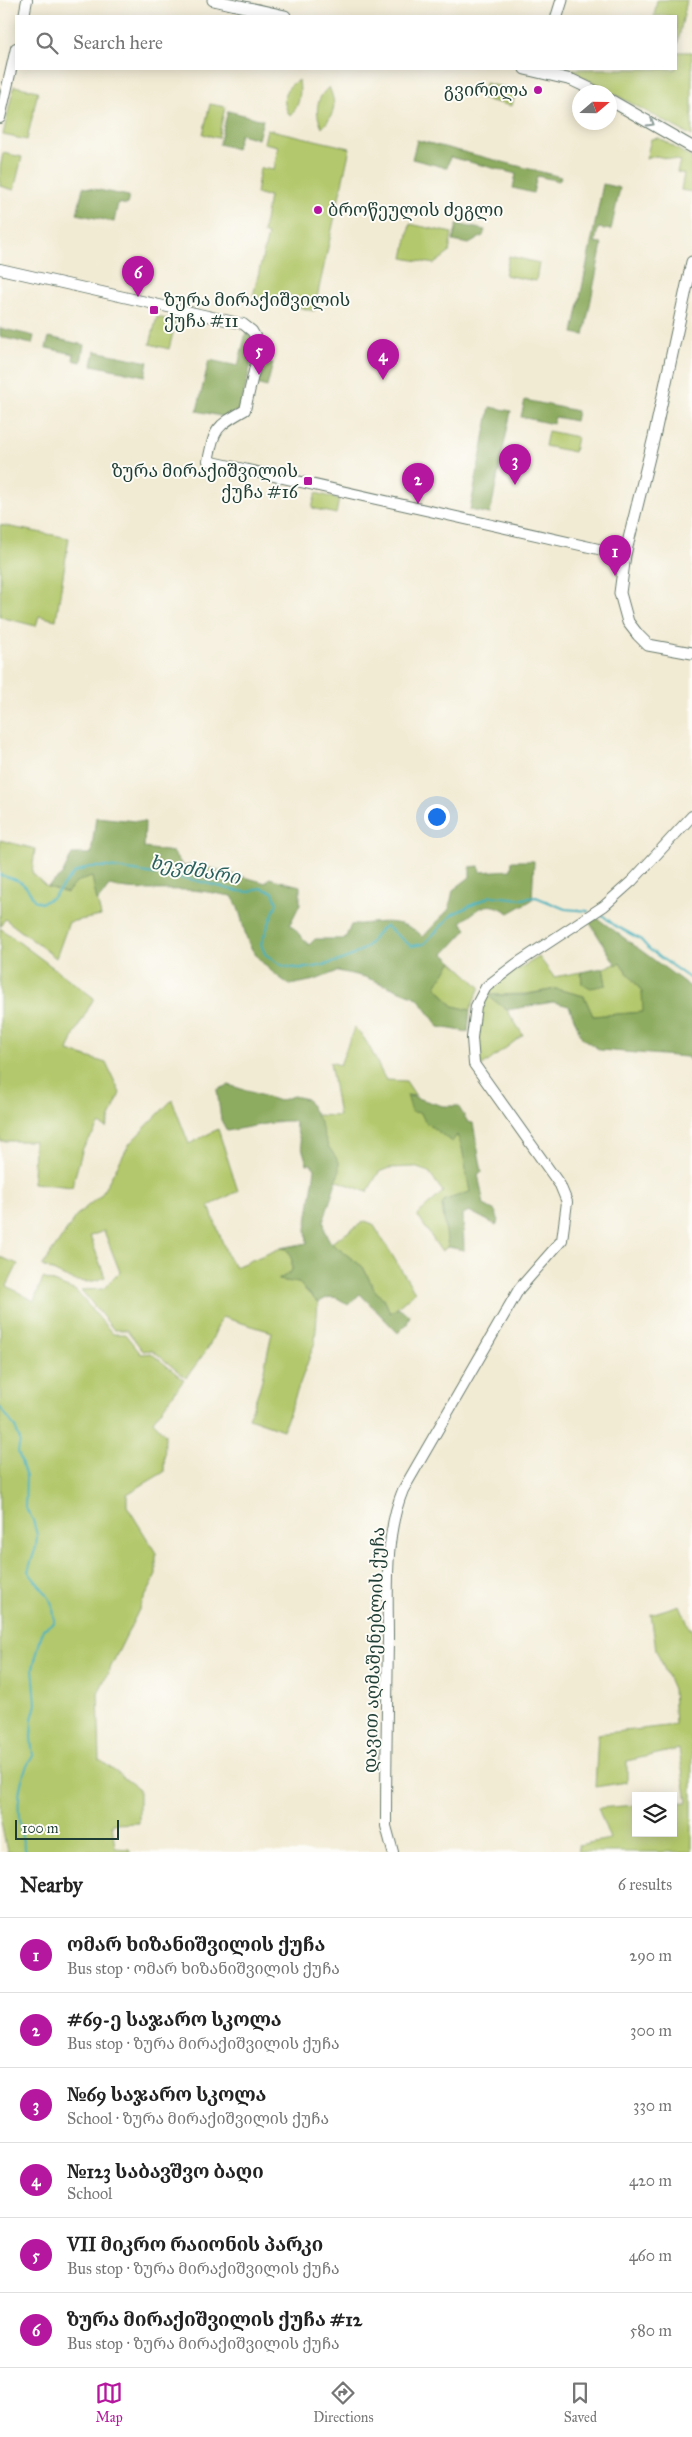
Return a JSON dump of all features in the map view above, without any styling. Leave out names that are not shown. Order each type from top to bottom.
[{"type":"main road","points":[[213,0],[280,15]]},
{"type":"main road","points":[[557,15],[562,0]]},
{"type":"main road","points":[[534,70],[562,73],[584,85]]},
{"type":"main road","points":[[617,104],[692,146]]},
{"type":"main road","points":[[692,262],[654,437],[625,555],[620,593],[623,608],[633,628],[648,645],[692,653]]},
{"type":"street","points":[[24,15],[27,0]]},
{"type":"street","points":[[0,118],[15,52]]},
{"type":"street","points":[[0,269],[243,324],[252,331],[260,345],[245,410],[221,424],[215,432],[208,461],[625,555]]},
{"type":"street","name":"დავით აღმაშენებლის ქუჩა","points":[[393,1852],[386,1826],[388,1589],[390,1545],[396,1507],[403,1490],[519,1289],[562,1240],[567,1202],[560,1185],[474,1064],[472,1038],[476,1006],[486,987],[516,964],[604,906],[632,881],[692,816]]},
{"type":"green space","points":[[657,0],[687,0],[677,46],[677,15],[654,15]]},
{"type":"green space","points":[[677,52],[692,52],[692,136],[617,96],[617,85],[597,85],[572,70],[677,70]]},
{"type":"green space","points":[[299,80],[299,99],[296,108],[290,116],[284,100],[286,91],[293,83]]},
{"type":"green space","points":[[485,83],[516,90],[512,106],[482,99]]},
{"type":"green space","points":[[14,86],[38,91],[27,140],[3,135]]},
{"type":"green space","points":[[329,87],[334,104],[330,118],[322,128],[317,112],[318,106],[321,96]]},
{"type":"green space","points":[[210,104],[225,107],[218,138],[203,134]]},
{"type":"green space","points":[[228,111],[263,120],[258,139],[240,134],[236,149],[219,144]]},
{"type":"green space","points":[[267,129],[350,148],[314,311],[253,296],[268,235],[263,233],[269,196],[256,194],[260,168],[274,170],[278,146],[264,143]]},
{"type":"green space","points":[[659,138],[692,158],[692,192],[681,190],[684,174],[677,172],[680,161],[656,156],[646,159],[651,139]]},
{"type":"green space","points":[[417,140],[561,177],[559,181],[537,176],[533,193],[513,188],[516,174],[450,157],[447,168],[412,159]]},
{"type":"green space","points":[[3,153],[22,157],[14,190],[0,186],[0,168]]},
{"type":"green space","points":[[603,184],[620,188],[611,230],[598,228],[595,243],[602,244],[584,335],[573,333]]},
{"type":"green space","points":[[83,187],[129,196],[127,205],[118,203],[114,222],[77,214]]},
{"type":"green space","points":[[410,224],[452,233],[449,253],[434,264],[403,258]]},
{"type":"green space","points":[[457,224],[485,230],[483,236],[469,244],[453,241]]},
{"type":"green space","points":[[509,256],[539,263],[536,281],[505,275]]},
{"type":"green space","points":[[157,317],[176,321],[169,349],[150,344]]},
{"type":"green space","points":[[0,328],[34,336],[32,344],[0,337]]},
{"type":"green space","points":[[246,332],[256,343],[240,410],[225,417],[197,411],[209,360],[238,366]]},
{"type":"green space","points":[[49,337],[84,345],[81,362],[73,360],[74,354],[46,348]]},
{"type":"green space","points":[[95,351],[148,362],[145,376],[92,365]]},
{"type":"green space","points":[[262,361],[273,363],[267,387],[256,384]]},
{"type":"green space","points":[[525,400],[577,411],[575,421],[555,417],[553,424],[521,417]]},
{"type":"green space","points":[[490,407],[511,411],[490,514],[470,510]]},
{"type":"green space","points":[[548,431],[577,437],[574,452],[545,446]]},
{"type":"green space","points":[[316,493],[339,499],[336,514],[312,508]]},
{"type":"green space","points":[[0,525],[69,538],[56,620],[39,616],[36,626],[0,617]]},
{"type":"green space","points":[[96,817],[145,822],[144,848],[173,852],[183,866],[196,864],[266,883],[269,878],[300,886],[300,904],[290,924],[309,945],[315,939],[345,939],[351,925],[380,922],[398,923],[407,926],[423,937],[449,909],[453,890],[470,877],[470,867],[479,866],[480,872],[511,870],[512,861],[534,861],[532,900],[509,913],[495,906],[484,907],[461,922],[467,929],[444,954],[452,961],[436,986],[453,1006],[470,1010],[468,1032],[439,1027],[418,998],[365,977],[338,971],[315,980],[290,985],[267,967],[252,950],[232,896],[192,890],[137,890],[109,886],[97,902],[92,877],[76,882],[67,893],[47,887],[62,875],[72,854],[91,854]]},
{"type":"green space","points":[[0,840],[35,849],[32,873],[47,887],[92,877],[101,916],[69,922],[56,958],[5,919],[0,927]]},
{"type":"green space","points":[[597,918],[692,988],[692,1063],[687,1057],[600,1050],[582,1038],[569,1006],[553,1002],[507,1010],[487,995],[525,995],[556,989],[584,996],[593,1016],[643,1012],[642,992],[620,963],[616,965],[590,923]]},
{"type":"green space","points":[[0,928],[94,998],[75,1033],[68,1051],[106,1063],[120,1093],[106,1128],[100,1124],[83,1148],[72,1187],[33,1183],[34,1141],[0,1141]]},
{"type":"green space","points":[[539,957],[554,977],[581,972],[582,983],[606,985],[603,968],[620,963],[642,992],[644,1012],[593,1016],[584,996],[556,989],[526,994],[488,995],[507,1010],[523,1035],[481,1067],[476,1046],[476,1035],[479,1012],[483,1001],[496,984]]},
{"type":"green space","points":[[452,961],[480,987],[470,1010],[453,1006],[436,986]]},
{"type":"green space","points":[[603,968],[606,985],[591,988],[582,984],[581,972]]},
{"type":"green space","points":[[354,1028],[364,1038],[386,1080],[406,1081],[416,1096],[408,1095],[421,1113],[452,1141],[457,1135],[462,1147],[470,1192],[445,1200],[442,1205],[448,1247],[441,1251],[417,1215],[443,1192],[429,1172],[414,1167],[389,1168],[379,1172],[367,1192],[336,1180],[339,1162],[328,1146],[316,1115],[339,1116],[330,1062],[340,1065]]},
{"type":"green space","points":[[229,1085],[279,1101],[293,1096],[307,1099],[319,1120],[328,1146],[339,1162],[339,1172],[324,1220],[325,1232],[331,1243],[363,1267],[374,1289],[386,1303],[390,1313],[398,1308],[410,1315],[407,1324],[398,1333],[360,1294],[348,1305],[333,1297],[326,1298],[318,1303],[299,1283],[278,1280],[292,1271],[292,1260],[287,1249],[281,1248],[307,1243],[306,1229],[315,1169],[311,1164],[307,1164],[294,1121],[282,1121],[227,1131],[221,1120],[217,1090]]},
{"type":"green space","points":[[407,1095],[443,1106],[458,1106],[468,1122],[473,1123],[482,1172],[478,1174],[484,1205],[495,1211],[499,1221],[496,1225],[469,1211],[463,1214],[464,1250],[448,1247],[442,1205],[445,1200],[470,1192],[462,1147],[457,1135],[452,1142],[425,1122],[421,1113],[412,1112]]},
{"type":"green space","points":[[172,1100],[189,1144],[218,1129],[238,1191],[209,1206],[228,1257],[235,1267],[281,1248],[287,1249],[292,1260],[292,1271],[279,1280],[299,1283],[318,1303],[315,1342],[283,1430],[249,1418],[261,1384],[272,1332],[222,1317],[208,1348],[186,1378],[152,1350],[143,1351],[127,1330],[114,1330],[81,1290],[103,1289],[120,1272],[104,1231],[90,1236],[105,1277],[88,1282],[73,1280],[42,1266],[78,1214],[101,1195],[130,1143]]},
{"type":"green space","points":[[365,1221],[373,1224],[415,1292],[390,1314],[386,1303],[374,1289],[363,1267],[331,1243]]},
{"type":"green space","points":[[0,1257],[18,1264],[7,1286],[34,1301],[43,1278],[76,1291],[113,1334],[125,1334],[141,1354],[151,1353],[184,1380],[153,1421],[165,1434],[164,1472],[127,1494],[127,1506],[156,1553],[156,1575],[98,1693],[100,1760],[139,1789],[139,1823],[112,1824],[115,1848],[129,1849],[131,1852],[7,1852],[0,1817]]},
{"type":"green space","points":[[680,1605],[690,1629],[692,1628],[692,1852],[579,1852],[578,1845],[610,1839],[598,1808],[632,1805],[632,1837],[677,1837],[677,1803],[687,1802],[679,1749],[627,1761],[627,1782],[595,1787],[598,1734],[675,1725],[673,1689],[656,1650],[651,1614]]},
{"type":"waterway","name":"ხევძმარი","points":[[0,875],[21,882],[28,889],[34,900],[41,903],[52,898],[74,873],[89,867],[108,867],[194,880],[237,891],[250,892],[260,888],[273,892],[277,903],[261,944],[265,954],[282,965],[293,968],[315,967],[358,953],[386,926],[411,946],[424,944],[453,914],[491,896],[522,899],[536,897],[565,909],[588,911]]},
{"type":"waterway","name":"ხევძმარი","points":[[601,914],[614,925],[640,939],[650,950],[692,980]]},
{"type":"waterway","points":[[0,1407],[15,1427],[20,1440],[18,1452],[26,1477],[25,1507],[33,1520],[37,1535],[36,1547],[28,1571],[47,1594],[54,1613],[54,1623],[43,1629],[33,1668],[36,1704],[32,1719],[31,1738],[33,1756],[22,1778],[19,1802],[20,1828],[26,1852]]},
{"type":"place","name":"გვირილა","points":[[538,90]]},
{"type":"place","name":"ბროწეულის ძეგლი","points":[[318,210]]},
{"type":"place","name":"ზურა მირაქიშვილის ქუჩა #12","points":[[138,297]]},
{"type":"place","name":"ზურა მირაქიშვილის ქუჩა #11","points":[[154,310]]},
{"type":"place","name":"VII მიკრო რაიონის პარკი","points":[[259,375]]},
{"type":"place","name":"№123 საბავშვო ბაღი","points":[[383,380]]},
{"type":"place","name":"ზურა მირაქიშვილის ქუჩა #16","points":[[308,481]]},
{"type":"place","name":"№69 საჯარო სკოლა","points":[[515,485]]},
{"type":"place","name":"#69-ე საჯარო სკოლა","points":[[418,504]]},
{"type":"place","name":"ომარ ხიზანიშვილის ქუჩა","points":[[615,576]]}]
